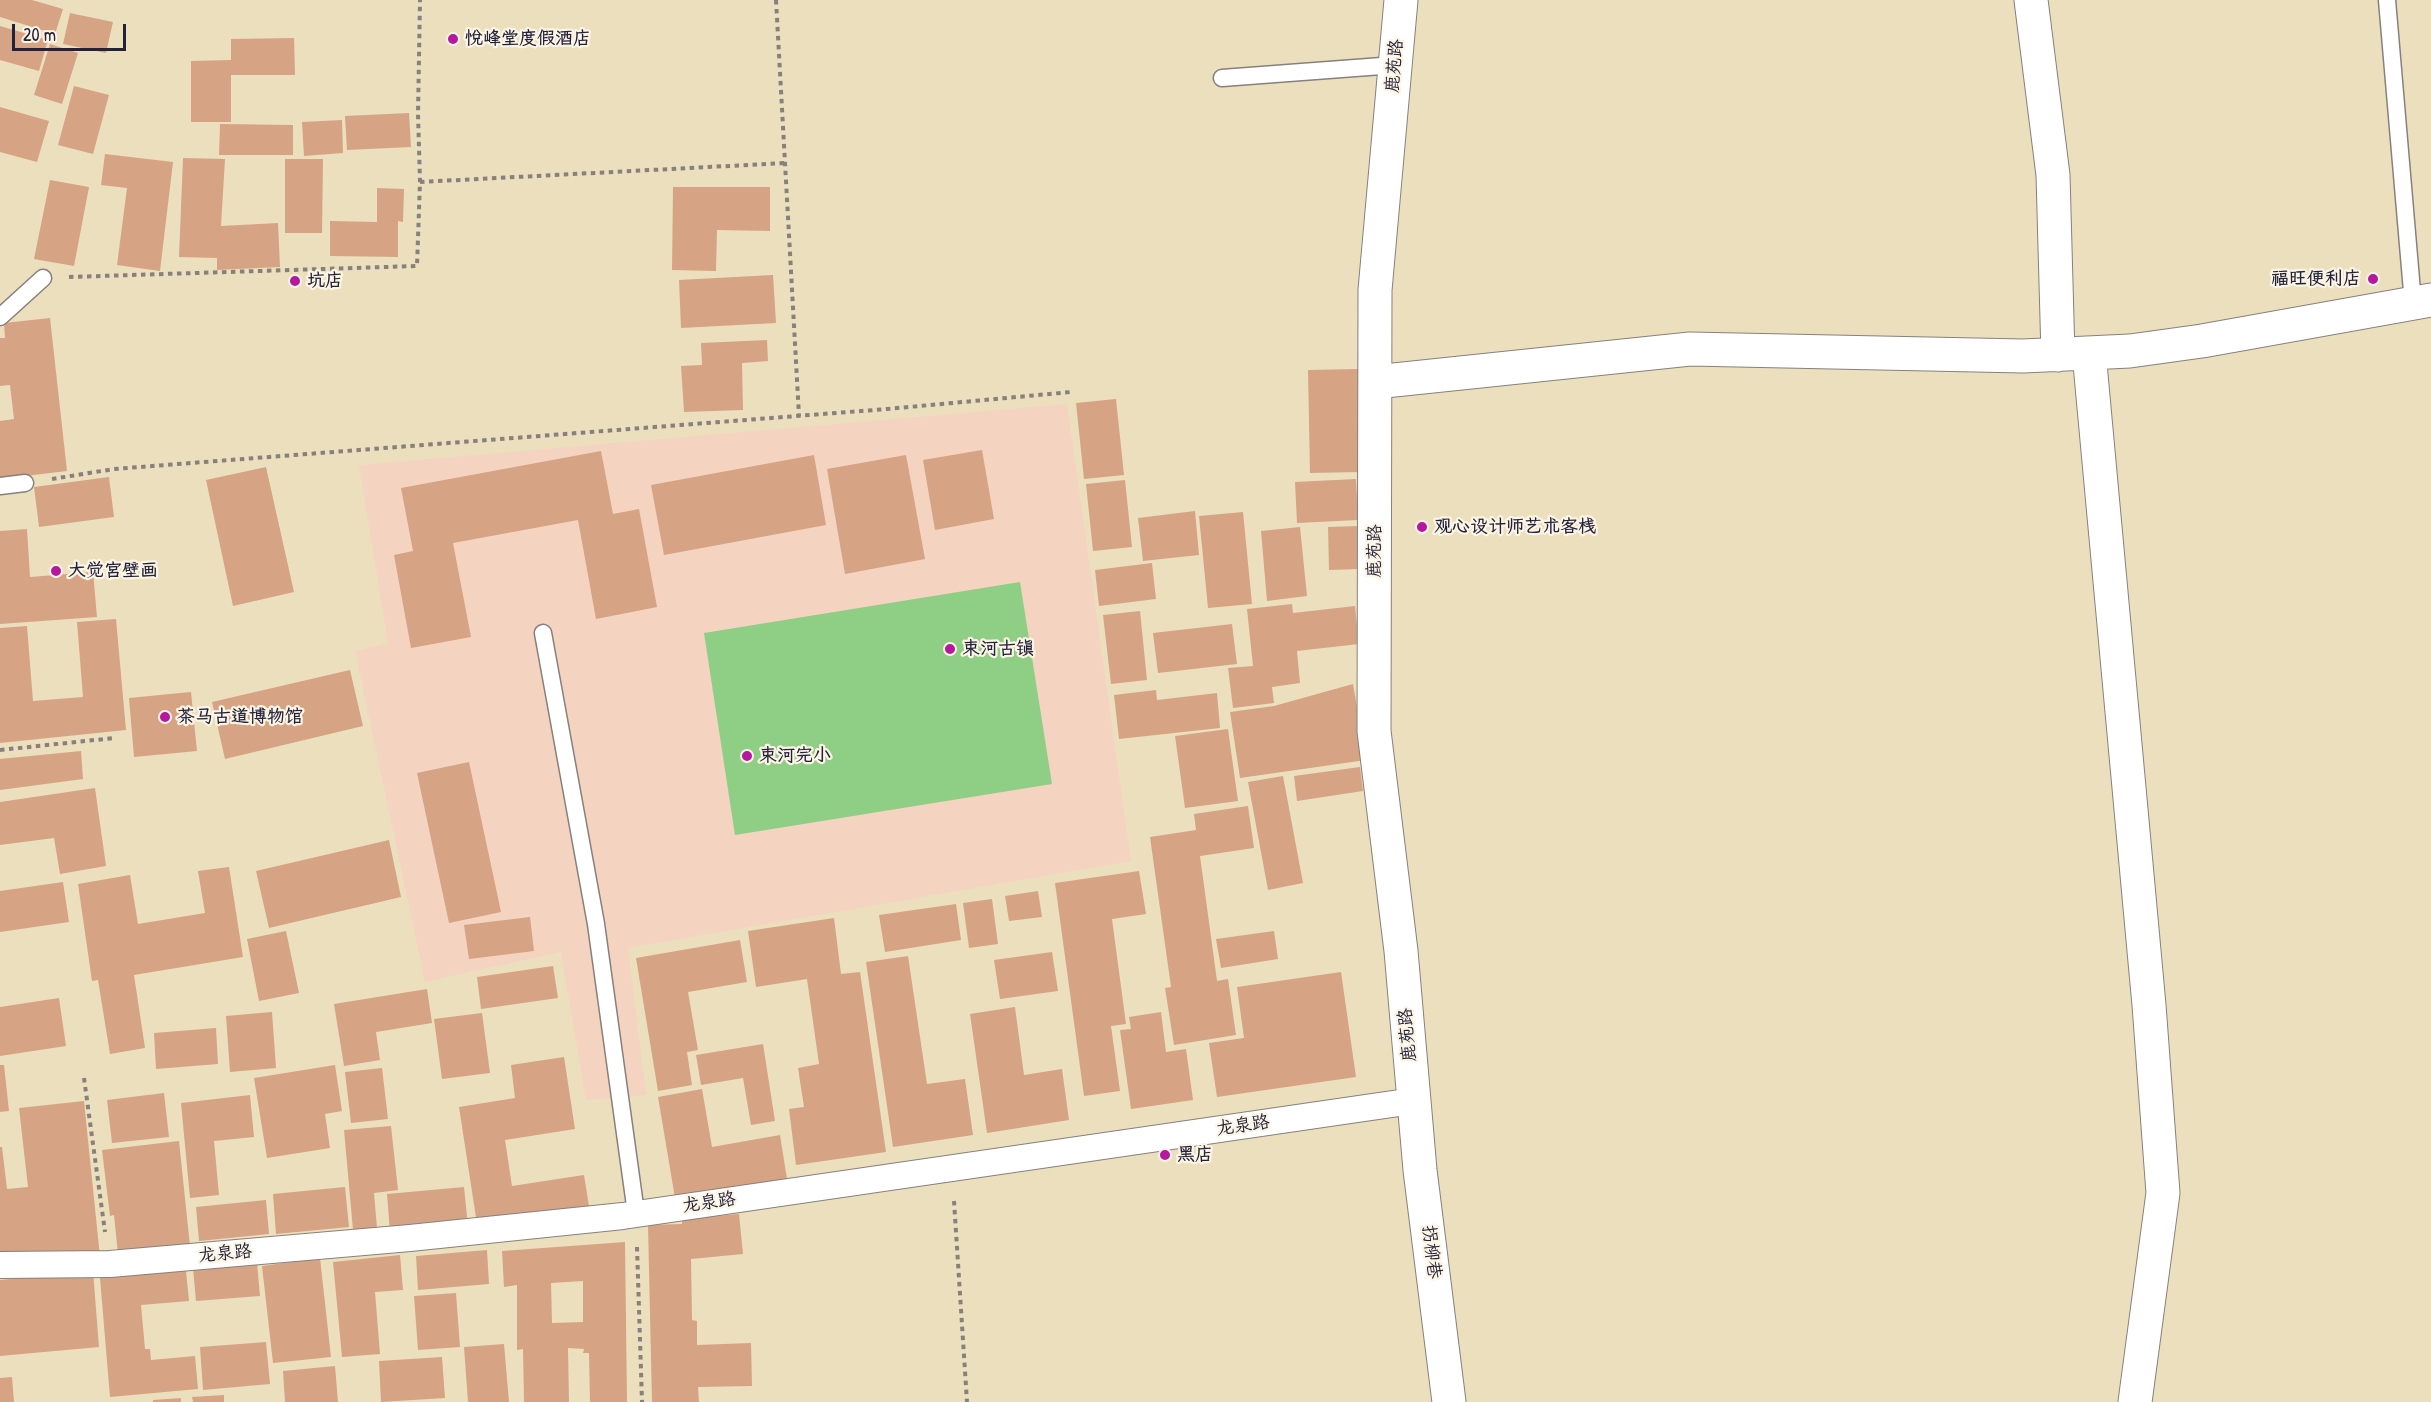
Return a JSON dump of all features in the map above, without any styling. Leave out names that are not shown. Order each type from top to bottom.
[{"type":"street","name":"鹿苑路","points":[[1401,0],[1375,290],[1374,731],[1401,951],[1413,1101]]},
{"type":"street","points":[[2031,0],[2054,175],[2149,1005],[2163,1193],[2135,1402]]},
{"type":"street","points":[[1375,382],[1690,349],[2011,356],[2130,351],[2202,341],[2422,302]]},
{"type":"street","name":"龙泉路","points":[[0,1265],[110,1264],[410,1238],[636,1214],[1413,1101]]},
{"type":"street","name":"拐柳巷","points":[[1413,1101],[1449,1402]]},
{"type":"lane","points":[[2386,0],[2422,302]]},
{"type":"lane","points":[[1222,78],[1395,65]]},
{"type":"lane","points":[[0,316],[43,278]]},
{"type":"lane","points":[[0,486],[25,483]]},
{"type":"lane","points":[[543,633],[596,924],[636,1214]]},
{"type":"path","points":[[43,278],[417,266],[420,182],[418,114],[420,0]]},
{"type":"path","points":[[776,0],[799,416]]},
{"type":"path","points":[[420,182],[786,163]]},
{"type":"path","points":[[25,483],[114,469],[799,416],[1071,392]]},
{"type":"path","points":[[0,750],[114,738]]},
{"type":"path","points":[[84,1078],[110,1264]]},
{"type":"path","points":[[952,1168],[967,1402]]},
{"type":"path","points":[[636,1214],[642,1402]]},
{"type":"shaded area","name":"束河完小","points":[[1067,404],[1131,861],[628,948],[646,1095],[586,1100],[561,952],[425,982],[355,651],[388,643],[359,465]]},
{"type":"green space","points":[[1020,582],[1052,784],[735,835],[704,633]]},
{"type":"building","points":[[0,0],[32,0],[63,9],[55,34],[0,17]]},
{"type":"building","points":[[70,13],[113,22],[106,53],[63,44]]},
{"type":"building","points":[[0,26],[48,40],[39,71],[0,60]]},
{"type":"building","points":[[294,38],[295,75],[231,75],[231,122],[191,122],[191,61],[231,60],[231,39]]},
{"type":"building","points":[[50,44],[78,53],[62,104],[34,95]]},
{"type":"building","points":[[74,86],[109,95],[93,154],[58,145]]},
{"type":"building","points":[[0,107],[49,121],[37,162],[0,152]]},
{"type":"building","points":[[409,113],[411,147],[347,150],[345,116]]},
{"type":"building","points":[[342,120],[343,153],[304,156],[302,122]]},
{"type":"building","points":[[220,124],[293,125],[293,155],[219,155]]},
{"type":"building","points":[[105,154],[173,162],[160,271],[117,265],[127,188],[101,185]]},
{"type":"building","points":[[183,158],[225,159],[221,226],[278,223],[280,267],[217,270],[217,258],[179,257]]},
{"type":"building","points":[[285,159],[323,159],[322,233],[285,233]]},
{"type":"building","points":[[50,180],[89,187],[74,266],[34,259]]},
{"type":"building","points":[[673,187],[770,187],[770,231],[717,230],[716,271],[672,270]]},
{"type":"building","points":[[377,188],[404,189],[403,222],[398,221],[398,257],[330,256],[330,221],[377,222]]},
{"type":"building","points":[[773,275],[776,323],[681,328],[679,280]]},
{"type":"building","points":[[50,318],[67,471],[0,479],[0,421],[14,419],[10,385],[0,386],[0,338],[5,338],[4,323]]},
{"type":"building","points":[[767,340],[768,361],[742,363],[743,410],[684,412],[681,366],[702,365],[701,343]]},
{"type":"building","points":[[1358,369],[1360,472],[1310,473],[1308,370]]},
{"type":"building","points":[[1116,399],[1124,475],[1084,479],[1076,403]]},
{"type":"building","points":[[982,450],[994,519],[935,530],[923,460]]},
{"type":"building","points":[[601,451],[613,514],[639,509],[657,607],[596,619],[578,520],[453,543],[471,637],[411,648],[394,555],[413,551],[401,488]]},
{"type":"building","points":[[814,455],[826,525],[664,555],[651,485]]},
{"type":"building","points":[[906,455],[925,559],[845,574],[827,469]]},
{"type":"building","points":[[266,467],[294,592],[233,606],[206,480]]},
{"type":"building","points":[[109,477],[114,517],[39,527],[34,487]]},
{"type":"building","points":[[1356,479],[1358,520],[1297,523],[1295,482]]},
{"type":"building","points":[[1125,480],[1132,547],[1093,551],[1086,484]]},
{"type":"building","points":[[1195,511],[1199,555],[1143,561],[1138,518]]},
{"type":"building","points":[[1243,512],[1252,604],[1208,608],[1199,516]]},
{"type":"building","points":[[1359,526],[1359,569],[1329,570],[1328,527]]},
{"type":"building","points":[[1300,527],[1307,596],[1267,601],[1261,531]]},
{"type":"building","points":[[27,529],[30,577],[93,572],[97,617],[0,624],[0,531]]},
{"type":"building","points":[[1152,563],[1156,599],[1099,606],[1095,570]]},
{"type":"building","points":[[1292,604],[1293,613],[1355,606],[1359,644],[1297,651],[1300,683],[1272,687],[1274,703],[1233,708],[1228,668],[1253,666],[1247,609]]},
{"type":"building","points":[[1140,611],[1147,680],[1111,684],[1103,615]]},
{"type":"building","points":[[116,619],[126,730],[0,743],[0,628],[27,626],[33,701],[83,697],[77,622]]},
{"type":"building","points":[[1232,624],[1237,664],[1158,673],[1153,633]]},
{"type":"building","points":[[350,670],[363,726],[225,759],[212,702]]},
{"type":"building","points":[[1353,684],[1366,760],[1240,778],[1230,712],[1274,706]]},
{"type":"building","points":[[1156,690],[1157,700],[1217,693],[1220,728],[1119,739],[1114,695]]},
{"type":"building","points":[[191,692],[197,751],[134,757],[129,698]]},
{"type":"building","points":[[1228,729],[1238,801],[1185,808],[1175,736]]},
{"type":"building","points":[[81,751],[83,779],[0,790],[0,759]]},
{"type":"building","points":[[469,762],[501,912],[449,923],[417,773]]},
{"type":"building","points":[[1360,767],[1363,791],[1297,801],[1294,776]]},
{"type":"building","points":[[1283,776],[1303,883],[1268,890],[1248,782]]},
{"type":"building","points":[[95,788],[106,866],[60,874],[54,838],[0,845],[0,802]]},
{"type":"building","points":[[1248,806],[1254,848],[1200,856],[1217,981],[1228,979],[1236,1035],[1174,1045],[1165,988],[1171,987],[1150,837],[1196,830],[1194,814]]},
{"type":"building","points":[[389,840],[401,897],[269,928],[256,871]]},
{"type":"building","points":[[229,867],[243,957],[134,975],[145,1048],[110,1054],[98,980],[92,981],[78,884],[130,875],[138,924],[205,913],[198,871]]},
{"type":"building","points":[[1139,871],[1146,914],[1112,919],[1126,1024],[1111,1026],[1120,1091],[1084,1096],[1055,883]]},
{"type":"building","points":[[63,882],[69,922],[0,932],[0,891]]},
{"type":"building","points":[[1038,891],[1042,917],[1009,921],[1005,896]]},
{"type":"building","points":[[992,899],[998,944],[969,948],[963,903]]},
{"type":"building","points":[[956,904],[961,940],[885,952],[879,915]]},
{"type":"building","points":[[530,917],[534,951],[469,959],[464,925]]},
{"type":"building","points":[[834,918],[841,974],[860,972],[886,1152],[796,1165],[789,1109],[804,1107],[798,1068],[819,1064],[807,979],[756,987],[748,931]]},
{"type":"building","points":[[286,931],[299,993],[259,1001],[247,939]]},
{"type":"building","points":[[1274,931],[1278,959],[1221,968],[1216,939]]},
{"type":"building","points":[[740,940],[747,982],[688,992],[698,1050],[687,1052],[692,1085],[658,1091],[636,958]]},
{"type":"building","points":[[1052,952],[1058,991],[1000,999],[994,960]]},
{"type":"building","points":[[908,956],[927,1084],[965,1079],[973,1135],[893,1147],[866,962]]},
{"type":"building","points":[[553,966],[558,998],[481,1009],[477,977]]},
{"type":"building","points":[[1341,972],[1356,1077],[1217,1097],[1209,1043],[1244,1038],[1237,987]]},
{"type":"building","points":[[427,989],[432,1023],[376,1032],[380,1060],[344,1066],[334,1004]]},
{"type":"building","points":[[59,998],[66,1046],[0,1056],[0,1007]]},
{"type":"building","points":[[1015,1007],[1024,1075],[1062,1069],[1069,1120],[987,1133],[970,1014]]},
{"type":"building","points":[[272,1012],[276,1068],[230,1072],[226,1016]]},
{"type":"building","points":[[1161,1012],[1166,1052],[1186,1049],[1193,1100],[1131,1109],[1120,1030],[1131,1029],[1129,1017]]},
{"type":"building","points":[[482,1013],[490,1073],[442,1079],[434,1019]]},
{"type":"building","points":[[216,1028],[218,1064],[156,1069],[154,1033]]},
{"type":"building","points":[[763,1044],[775,1121],[751,1125],[743,1078],[701,1085],[696,1055]]},
{"type":"building","points":[[564,1057],[575,1129],[505,1140],[512,1186],[584,1175],[589,1206],[477,1224],[459,1107],[515,1098],[511,1065]]},
{"type":"building","points":[[0,1065],[4,1065],[9,1111],[0,1112]]},
{"type":"building","points":[[335,1065],[342,1111],[325,1114],[330,1148],[267,1158],[254,1078]]},
{"type":"building","points":[[382,1068],[388,1119],[351,1123],[345,1072]]},
{"type":"building","points":[[702,1089],[712,1147],[780,1135],[787,1179],[675,1198],[658,1097]]},
{"type":"building","points":[[164,1093],[169,1137],[112,1143],[107,1100]]},
{"type":"building","points":[[250,1095],[254,1137],[214,1141],[219,1195],[190,1198],[181,1103]]},
{"type":"building","points":[[84,1101],[100,1257],[0,1269],[0,1147],[2,1147],[7,1189],[28,1187],[19,1108]]},
{"type":"building","points":[[391,1126],[398,1190],[374,1193],[377,1228],[353,1230],[344,1130]]},
{"type":"building","points":[[179,1141],[190,1246],[118,1254],[114,1215],[110,1216],[102,1150]]},
{"type":"building","points":[[345,1187],[349,1227],[276,1234],[273,1194]]},
{"type":"building","points":[[464,1187],[468,1226],[390,1232],[387,1194]]},
{"type":"building","points":[[266,1200],[269,1234],[199,1241],[196,1207]]},
{"type":"building","points":[[739,1214],[743,1254],[691,1259],[692,1320],[697,1321],[697,1345],[751,1343],[752,1386],[698,1387],[699,1402],[652,1402],[648,1225],[682,1224],[682,1219]]},
{"type":"building","points":[[625,1242],[627,1402],[590,1402],[589,1353],[583,1353],[584,1349],[568,1348],[569,1402],[524,1402],[523,1349],[517,1350],[517,1285],[504,1287],[502,1251]],"holes":[[[583,1281],[583,1322],[552,1323],[551,1283]]]},
{"type":"building","points":[[487,1250],[489,1284],[418,1290],[416,1256]]},
{"type":"building","points":[[400,1255],[403,1290],[375,1292],[380,1354],[342,1357],[333,1262]]},
{"type":"building","points":[[320,1258],[331,1357],[273,1363],[262,1266]]},
{"type":"building","points":[[257,1263],[260,1296],[196,1301],[193,1268]]},
{"type":"building","points":[[93,1271],[99,1347],[0,1356],[0,1280]]},
{"type":"building","points":[[186,1271],[189,1301],[141,1305],[145,1349],[150,1349],[151,1360],[195,1356],[198,1389],[110,1397],[100,1278]]},
{"type":"building","points":[[456,1293],[460,1347],[418,1350],[414,1296]]},
{"type":"building","points":[[266,1342],[270,1384],[203,1390],[200,1347]]},
{"type":"building","points":[[504,1344],[509,1402],[468,1402],[464,1347]]},
{"type":"building","points":[[442,1357],[445,1398],[381,1402],[379,1361]]},
{"type":"building","points":[[335,1366],[338,1402],[285,1402],[283,1371]]},
{"type":"building","points":[[12,1377],[14,1402],[0,1402],[0,1378]]},
{"type":"building","points":[[224,1395],[224,1402],[193,1402],[192,1397]]},
{"type":"building","points":[[181,1398],[181,1402],[153,1402],[153,1400]]},
{"type":"place","name":"悦峰堂度假酒店","points":[[453,39]]},
{"type":"place","name":"福旺便利店","points":[[2373,279]]},
{"type":"place","name":"坑店","points":[[295,281]]},
{"type":"place","name":"观心设计师艺术客栈","points":[[1422,527]]},
{"type":"place","name":"大觉宫壁画","points":[[56,571]]},
{"type":"place","name":"束河古镇","points":[[950,649]]},
{"type":"place","name":"茶马古道博物馆","points":[[165,717]]},
{"type":"place","name":"束河完小","points":[[747,756]]},
{"type":"place","name":"黑店","points":[[1165,1155]]}]
